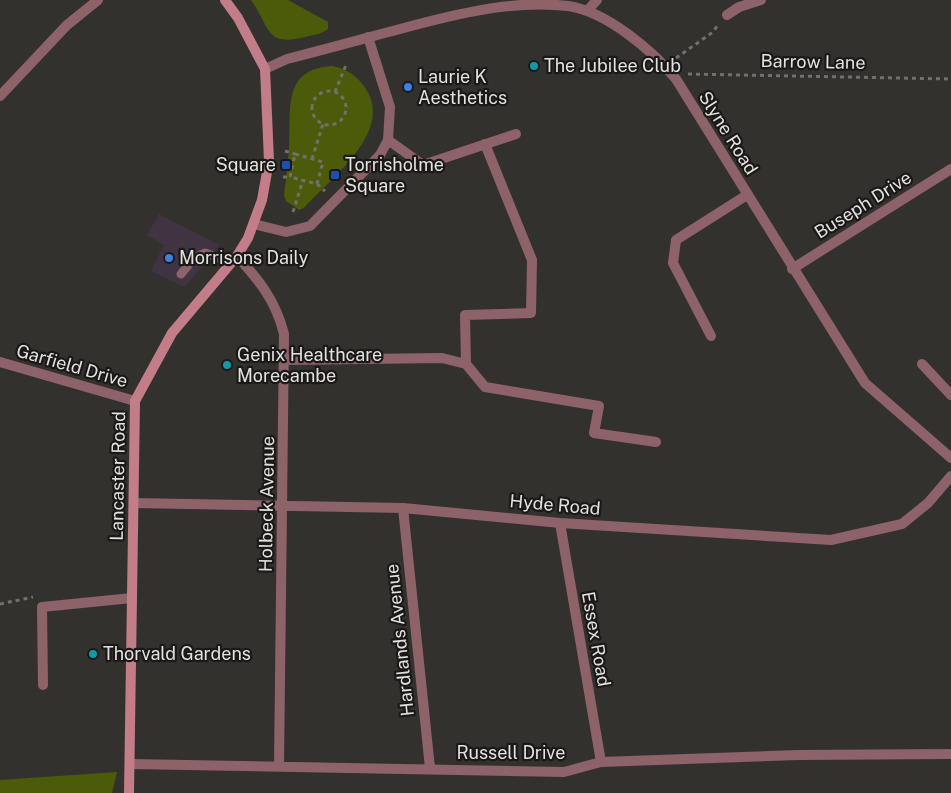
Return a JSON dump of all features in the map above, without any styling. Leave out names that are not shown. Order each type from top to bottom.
[{"type":"main road","name":"Lancaster Road","points":[[129,793],[135,401],[172,333],[237,256],[254,224],[262,200],[269,161],[265,69],[238,18],[225,0]]},
{"type":"street","points":[[0,96],[67,25],[98,0]]},
{"type":"street","points":[[586,11],[597,0]]},
{"type":"street","points":[[727,14],[739,7],[761,0]]},
{"type":"street","name":"Slyne Road","points":[[265,69],[287,59],[481,8],[524,4],[568,3],[628,33],[665,66],[676,79],[792,269],[866,383],[951,458]]},
{"type":"street","points":[[254,224],[286,232],[310,226],[380,155],[388,140],[390,107],[368,37]]},
{"type":"street","points":[[388,140],[423,165],[516,134]]},
{"type":"street","points":[[466,364],[464,315],[531,313],[532,260],[485,144]]},
{"type":"street","name":"Buseph Drive","points":[[792,269],[951,169]]},
{"type":"street","points":[[711,336],[673,263],[676,240],[747,195]]},
{"type":"street","name":"Holbeck Avenue","points":[[237,256],[264,286],[273,301],[284,334],[279,767]]},
{"type":"street","points":[[285,360],[442,358],[466,364],[485,387],[599,406],[594,433],[656,442]]},
{"type":"street","name":"Garfield Drive","points":[[0,362],[135,401]]},
{"type":"street","points":[[922,364],[951,395]]},
{"type":"street","name":"Hyde Road","points":[[134,503],[403,508],[560,522],[832,540],[902,524],[928,503],[951,476]]},
{"type":"street","name":"Hardlands Avenue","points":[[403,508],[430,768]]},
{"type":"street","name":"Essex Road","points":[[560,522],[601,762]]},
{"type":"street","points":[[43,685],[42,607],[132,598]]},
{"type":"street","name":"Russell Drive","points":[[130,764],[430,768],[564,772],[601,762],[951,754]]},
{"type":"lane","points":[[181,274],[194,258],[205,253],[219,258],[229,266]]},
{"type":"path","points":[[665,66],[713,32],[719,24]]},
{"type":"path","points":[[335,92],[346,66]]},
{"type":"path","name":"Barrow Lane","points":[[676,79],[692,73],[951,79]]},
{"type":"path","points":[[326,91],[335,92],[342,97],[346,105],[345,114],[340,121],[332,125],[323,124],[316,119],[312,111],[313,102],[318,95],[326,91]]},
{"type":"path","points":[[312,159],[323,124]]},
{"type":"path","points":[[285,151],[323,162],[317,184]]},
{"type":"path","points":[[290,177],[295,154]]},
{"type":"path","points":[[283,177],[317,184],[325,191]]},
{"type":"path","points":[[293,212],[303,180]]},
{"type":"shaded area","points":[[159,214],[219,245],[185,287],[151,271],[164,245],[147,235]]},
{"type":"green space","points":[[251,0],[288,0],[328,22],[328,29],[317,34],[292,39],[276,37],[270,33]]},
{"type":"green space","points":[[332,66],[352,74],[366,89],[372,105],[372,122],[366,138],[355,154],[304,208],[299,210],[286,201],[284,195],[289,155],[292,95],[296,84],[304,75],[315,69]]},
{"type":"green space","points":[[117,772],[112,793],[0,793],[0,780]]},
{"type":"place","name":"The Jubilee Club","points":[[534,66]]},
{"type":"place","name":"Laurie K Aesthetics","points":[[408,87]]},
{"type":"place","name":"Square","points":[[286,165]]},
{"type":"place","name":"Torrisholme Square","points":[[335,175]]},
{"type":"place","name":"Morrisons Daily","points":[[169,258]]},
{"type":"place","name":"Genix Healthcare Morecambe","points":[[227,365]]},
{"type":"place","name":"Thorvald Gardens","points":[[93,654]]}]
